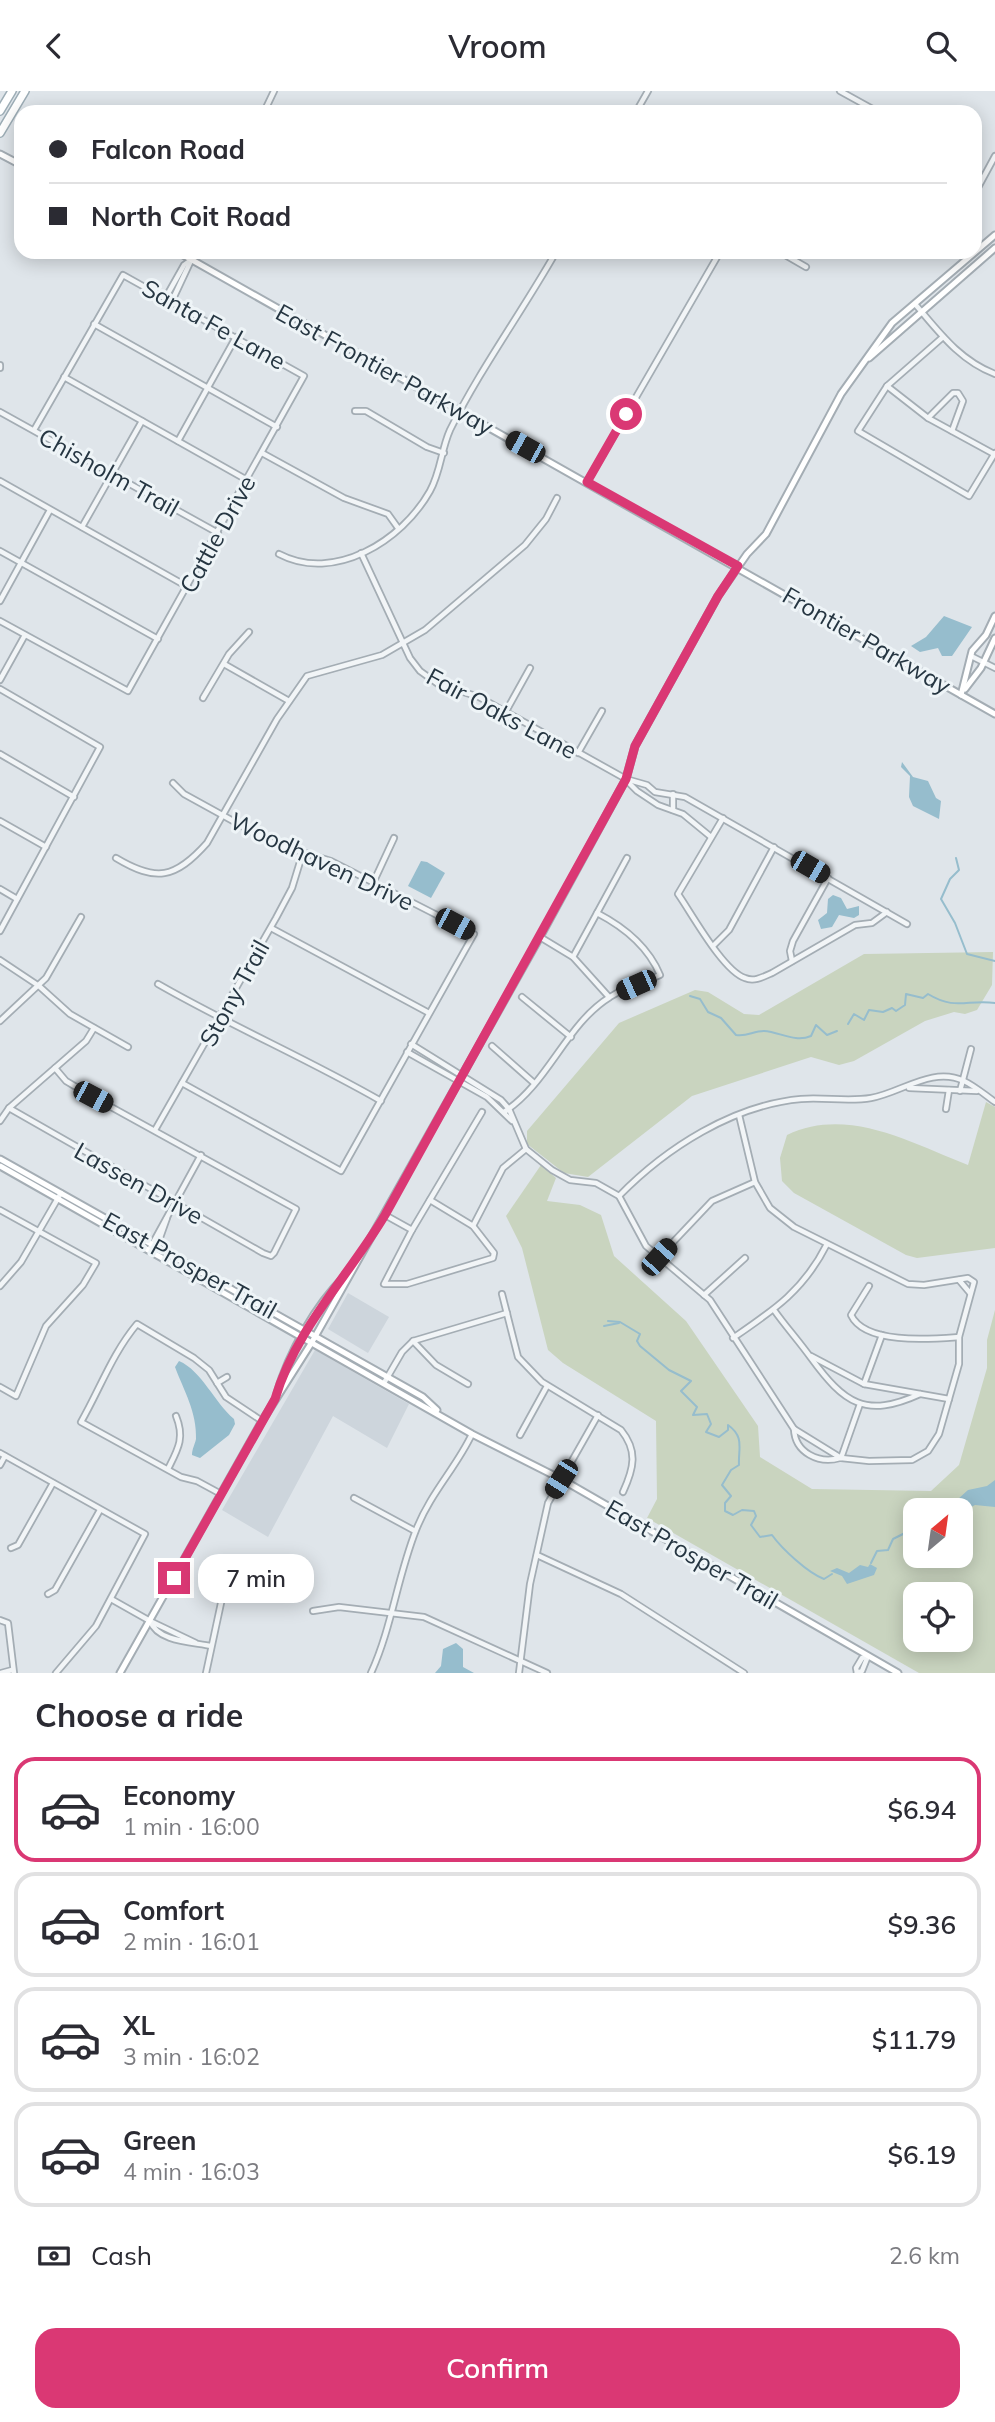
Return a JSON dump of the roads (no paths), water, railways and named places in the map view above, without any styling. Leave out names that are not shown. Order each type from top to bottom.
[{"type":"main road","points":[[0,111],[12,91]]},
{"type":"main road","points":[[0,133],[14,109]]},
{"type":"street","points":[[840,91],[865,105]]},
{"type":"street","points":[[982,180],[995,156]]},
{"type":"street","points":[[860,368],[921,311],[995,249]]},
{"type":"street","points":[[166,297],[184,265],[192,259]]},
{"type":"street","points":[[172,300],[192,259]]},
{"type":"street","name":"East Frontier Parkway","points":[[192,259],[738,566]]},
{"type":"street","points":[[279,554],[301,563],[331,564],[361,553],[398,528],[427,496],[450,431],[552,259]]},
{"type":"street","points":[[587,482],[716,259]]},
{"type":"street","points":[[792,259],[806,267]]},
{"type":"street","points":[[120,1673],[262,1421],[312,1342],[350,1271],[385,1215],[540,937],[626,779],[635,746],[718,596],[738,566],[766,534],[841,394],[892,323],[964,259]]},
{"type":"street","name":"Santa Fe Lane","points":[[94,324],[123,275],[304,376]]},
{"type":"street","points":[[915,304],[943,337],[971,363],[995,374]]},
{"type":"street","points":[[34,430],[94,324],[277,427]]},
{"type":"street","points":[[178,441],[236,337]]},
{"type":"street","points":[[887,386],[928,418],[995,454],[969,496],[858,431],[887,386],[943,337]]},
{"type":"street","name":"Cattle Drive","points":[[25,635],[128,691],[304,376]]},
{"type":"street","points":[[64,377],[247,480]]},
{"type":"street","points":[[928,418],[944,400],[953,393],[958,393],[963,401],[952,431]]},
{"type":"street","points":[[355,411],[366,411],[427,447],[444,453]]},
{"type":"street","name":"Chisholm Trail","points":[[0,412],[218,533]]},
{"type":"street","points":[[82,527],[142,421]]},
{"type":"street","points":[[262,453],[344,498],[379,509],[388,514],[398,528]]},
{"type":"street","points":[[0,481],[188,587]]},
{"type":"street","points":[[116,858],[141,873],[165,874],[193,859],[223,816],[289,701],[307,677],[382,655],[425,630],[525,545],[546,519],[556,498]]},
{"type":"street","points":[[0,601],[50,510]]},
{"type":"street","points":[[0,551],[158,639]]},
{"type":"street","name":"Fair Oaks Lane","points":[[361,553],[415,666],[430,680],[470,693],[626,779],[685,797],[907,924]]},
{"type":"street","name":"Frontier Parkway","points":[[738,566],[995,714]]},
{"type":"street","points":[[961,695],[971,656],[995,616]]},
{"type":"street","points":[[0,621],[25,635],[0,681]]},
{"type":"street","points":[[203,698],[224,664],[249,632]]},
{"type":"street","points":[[961,695],[984,662],[995,638]]},
{"type":"street","points":[[971,656],[995,668]]},
{"type":"street","points":[[224,664],[289,701]]},
{"type":"street","points":[[505,713],[530,668]]},
{"type":"street","points":[[0,689],[100,747],[0,931]]},
{"type":"street","points":[[578,753],[602,711]]},
{"type":"street","points":[[0,754],[74,797]]},
{"type":"street","name":"Fair Oaks Lane","points":[[626,779],[645,797],[683,814],[711,837]]},
{"type":"street","name":"Woodhaven Drive","points":[[173,783],[184,794],[273,843],[303,852],[374,881],[474,934],[429,1013]]},
{"type":"street","points":[[645,797],[651,788]]},
{"type":"street","points":[[673,794],[673,810]]},
{"type":"street","points":[[723,818],[678,894],[729,966],[744,978],[757,979],[855,925],[872,923],[887,912]]},
{"type":"street","points":[[0,821],[46,847]]},
{"type":"street","points":[[374,881],[394,838]]},
{"type":"street","points":[[714,945],[729,930],[774,847]]},
{"type":"street","name":"Stony Trail","points":[[155,1130],[292,888],[303,852]]},
{"type":"street","points":[[573,957],[627,858]]},
{"type":"street","points":[[792,961],[790,951],[793,941],[828,878]]},
{"type":"street","points":[[0,889],[17,899]]},
{"type":"street","points":[[507,1111],[609,997],[660,975],[653,958],[629,933],[597,913]]},
{"type":"street","points":[[0,1021],[39,986],[54,966],[81,917]]},
{"type":"street","points":[[182,1083],[341,1171],[381,1101],[429,1013],[271,927]]},
{"type":"street","points":[[540,937],[573,957],[609,997]]},
{"type":"street","points":[[0,960],[39,986],[64,1010],[128,1047]]},
{"type":"street","points":[[158,984],[220,1019],[314,1063],[381,1101]]},
{"type":"street","points":[[522,997],[571,1037]]},
{"type":"street","points":[[0,1121],[9,1108],[86,1041],[94,1028]]},
{"type":"street","points":[[411,1044],[488,1089],[507,1111],[526,1149],[559,1176],[596,1183],[619,1196],[636,1230],[659,1257],[705,1295],[794,1429],[797,1445],[807,1454],[828,1461],[841,1458],[904,1462],[921,1456],[935,1444],[949,1399],[959,1364],[959,1336],[974,1282],[968,1278],[908,1284],[782,1219],[761,1196],[755,1182],[739,1115]]},
{"type":"street","points":[[492,1046],[534,1083]]},
{"type":"street","points":[[960,1091],[971,1049]]},
{"type":"street","points":[[407,1052],[507,1111]]},
{"type":"street","points":[[55,1068],[66,1081],[201,1155],[151,1251]]},
{"type":"street","points":[[619,1196],[640,1175],[687,1141],[739,1115],[764,1106],[801,1099],[871,1098],[932,1077],[962,1080],[995,1102]]},
{"type":"street","points":[[906,1088],[978,1091]]},
{"type":"street","points":[[946,1109],[949,1090]]},
{"type":"street","name":"Lassen Drive","points":[[9,1108],[271,1256],[296,1209],[201,1155]]},
{"type":"street","points":[[430,1200],[473,1226],[494,1253],[493,1258],[407,1284],[384,1284],[412,1230],[482,1112]]},
{"type":"street","points":[[473,1226],[503,1168],[526,1149]]},
{"type":"street","name":"East Prosper Trail","points":[[0,1159],[316,1335],[386,1380]]},
{"type":"street","name":"East Prosper Trail","points":[[0,1166],[312,1342],[423,1397],[447,1419],[472,1434],[561,1479],[898,1673]]},
{"type":"street","points":[[659,1257],[712,1201],[755,1182]]},
{"type":"street","points":[[0,1286],[21,1262],[61,1193]]},
{"type":"street","points":[[0,1210],[96,1263],[83,1285],[46,1327],[16,1396],[0,1387]]},
{"type":"street","points":[[385,1215],[412,1230]]},
{"type":"street","points":[[733,1338],[774,1310],[806,1282],[827,1244]]},
{"type":"street","points":[[705,1295],[745,1258]]},
{"type":"street","points":[[275,1399],[282,1374],[328,1293],[350,1271]]},
{"type":"street","points":[[958,1280],[971,1293]]},
{"type":"street","points":[[869,1286],[851,1315],[852,1319],[882,1335],[920,1341],[959,1336]]},
{"type":"street","points":[[502,1294],[518,1357],[547,1386],[621,1430],[634,1452],[631,1475],[623,1492]]},
{"type":"street","points":[[774,1310],[838,1392],[860,1404],[895,1405],[920,1394]]},
{"type":"street","points":[[386,1380],[402,1352],[414,1342],[507,1313]]},
{"type":"street","points":[[221,1494],[167,1469],[81,1422],[105,1382],[116,1348],[136,1324],[194,1358],[208,1370],[226,1397],[262,1421]]},
{"type":"street","points":[[864,1384],[882,1335]]},
{"type":"street","points":[[414,1342],[436,1365],[468,1384]]},
{"type":"street","points":[[809,1356],[864,1384],[897,1392],[949,1399]]},
{"type":"street","points":[[827,1380],[834,1370]]},
{"type":"street","points":[[217,1383],[227,1377]]},
{"type":"street","points":[[520,1435],[547,1386]]},
{"type":"street","points":[[895,1405],[899,1398],[897,1392]]},
{"type":"street","points":[[841,1458],[860,1404]]},
{"type":"street","points":[[167,1469],[181,1443],[181,1429],[176,1416]]},
{"type":"street","points":[[519,1673],[548,1503],[598,1416]]},
{"type":"street","points":[[794,1429],[841,1458]]},
{"type":"street","points":[[371,1673],[386,1640],[402,1567],[415,1531],[435,1490],[472,1434]]},
{"type":"street","points":[[0,1465],[2,1455],[145,1534],[96,1626],[56,1673]]},
{"type":"street","points":[[11,1549],[18,1545],[53,1483]]},
{"type":"street","points":[[354,1498],[415,1531]]},
{"type":"street","points":[[48,1594],[55,1590],[100,1510]]},
{"type":"street","points":[[537,1555],[621,1594],[744,1673]]},
{"type":"street","points":[[206,1673],[224,1589]]},
{"type":"street","points":[[111,1599],[195,1643]]},
{"type":"street","points":[[313,1611],[330,1607],[394,1612],[440,1622],[484,1647],[547,1673]]},
{"type":"street","points":[[0,1620],[8,1623],[13,1672],[1,1673]]},
{"type":"street","points":[[150,1621],[152,1627],[174,1639],[211,1646]]},
{"type":"street","points":[[174,1639],[177,1633]]},
{"type":"street","points":[[857,1673],[856,1668],[867,1656]]},
{"type":"water","points":[[944,616],[972,627],[952,656],[942,656],[938,648],[920,652],[911,646],[926,637]]},
{"type":"water","points":[[902,762],[913,777],[928,781],[936,798],[941,801],[939,819],[913,806],[909,797],[910,776],[901,767]]},
{"type":"water","points":[[421,861],[445,873],[431,898],[408,886]]},
{"type":"water","points":[[833,895],[841,898],[847,909],[859,906],[859,915],[854,918],[839,915],[832,927],[821,929],[818,920],[827,913],[828,899]]},
{"type":"water","points":[[179,1361],[201,1379],[234,1419],[235,1424],[229,1435],[200,1458],[192,1455],[196,1429],[175,1367]]},
{"type":"water","points":[[995,1480],[995,1507],[973,1506],[973,1498],[959,1498],[968,1490],[987,1486]]},
{"type":"water","points":[[870,1564],[877,1568],[874,1575],[847,1584],[842,1576],[830,1571],[837,1568],[849,1573],[860,1565],[868,1567]]},
{"type":"water","points":[[456,1643],[463,1649],[463,1667],[474,1673],[435,1673],[441,1666],[443,1649]]},
{"type":"waterway","points":[[956,858],[959,870],[950,879],[941,899],[955,923],[967,954],[995,961]]},
{"type":"waterway","points":[[848,1024],[854,1014],[864,1020],[869,1010],[883,1012],[892,1008],[896,1011],[905,1005],[906,994],[923,998],[928,994],[954,1003],[995,1003]]},
{"type":"waterway","points":[[690,996],[700,999],[708,1012],[721,1018],[736,1035],[764,1031],[805,1038],[811,1036],[816,1025],[827,1035],[837,1031]]},
{"type":"waterway","points":[[608,1321],[620,1322],[640,1334],[637,1341],[640,1346],[669,1370],[691,1381],[681,1391],[697,1407],[693,1415],[707,1414],[711,1424],[706,1432],[719,1437],[728,1430],[728,1425],[737,1434],[740,1443],[739,1465],[731,1470],[722,1485],[731,1496],[725,1503],[725,1511],[733,1515],[742,1510],[754,1511],[756,1516],[751,1525],[760,1537],[772,1535],[796,1560],[818,1576],[824,1579],[832,1574]]},
{"type":"waterway","points":[[604,1326],[619,1323]]},
{"type":"waterway","points":[[871,1563],[877,1551],[888,1550],[893,1539],[903,1534]]}]
